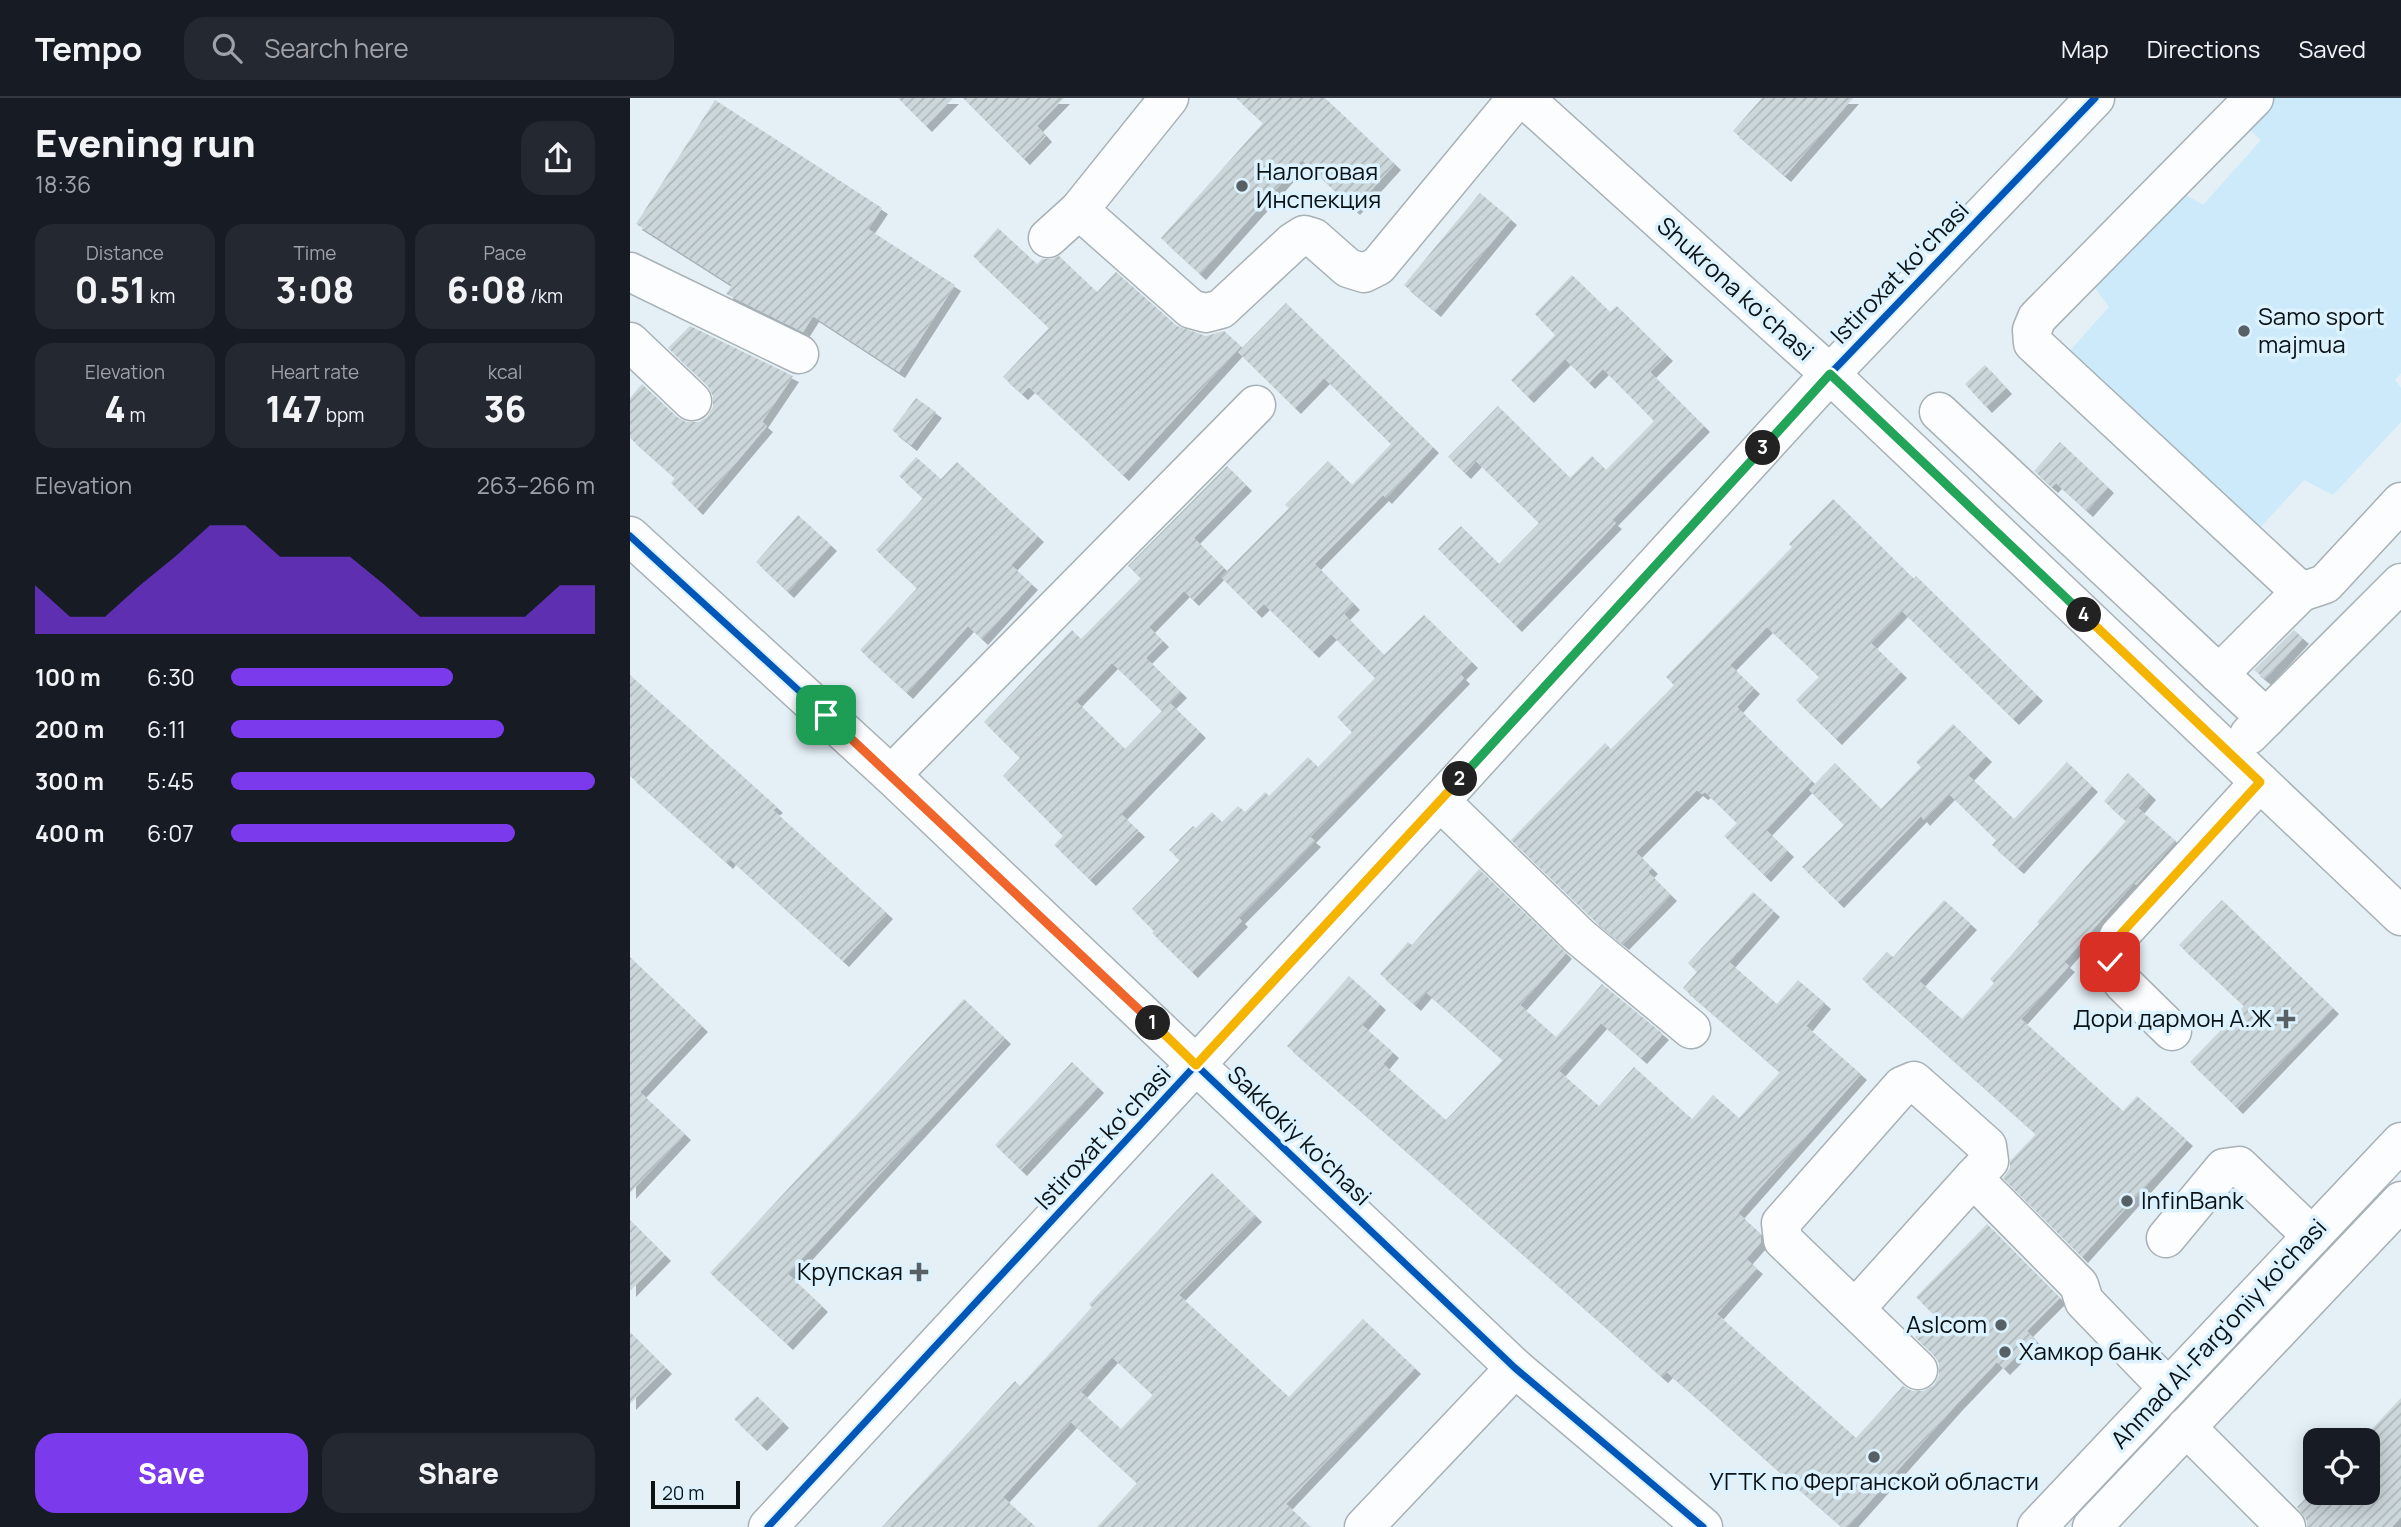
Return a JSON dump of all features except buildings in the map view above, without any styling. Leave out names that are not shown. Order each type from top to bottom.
[{"type":"street","points":[[1048,238],[1079,209],[1169,98]]},
{"type":"street","points":[[1079,209],[1191,309],[1206,313],[1221,309],[1304,235],[1314,238],[1348,268],[1364,273],[1378,266],[1517,98]]},
{"type":"street","name":"Shukrona koʻchasi","points":[[1524,98],[1830,374],[2401,916]]},
{"type":"street","name":"Istiroxat koʻchasi","points":[[768,1527],[1440,801],[1830,374],[2095,98]]},
{"type":"street","points":[[2254,98],[2037,318],[2032,330],[2033,343],[2301,592]]},
{"type":"street","points":[[630,272],[799,354]]},
{"type":"street","points":[[630,342],[692,401]]},
{"type":"street","points":[[891,775],[1256,405]]},
{"type":"street","points":[[1939,412],[2266,718]]},
{"type":"street","points":[[2219,674],[2301,592],[2325,584],[2401,502]]},
{"type":"street","name":"Sakkokiy ko'chasi","points":[[630,536],[891,775],[1515,1368],[1688,1522]]},
{"type":"street","points":[[2230,753],[2401,583]]},
{"type":"street","points":[[2172,1031],[2123,983],[2110,962],[2119,936],[2260,782]]},
{"type":"street","points":[[1440,801],[1580,937],[1691,1029]]},
{"type":"street","points":[[1855,1309],[1989,1161],[1987,1146],[1914,1081],[1902,1087],[1781,1223],[1783,1240],[1918,1370]]},
{"type":"street","name":"Ahmad Al-Farg'oniy ko'chasi","points":[[2037,1527],[2401,1142]]},
{"type":"street","points":[[2166,1238],[2224,1168],[2239,1166],[2312,1236]]},
{"type":"street","points":[[1973,1178],[2079,1285],[2084,1301],[2168,1388]]},
{"type":"street","name":"Ahmad Al-Farg'oniy ko'chasi","points":[[2092,1527],[2401,1200]]},
{"type":"street","points":[[1364,1527],[1515,1368]]},
{"type":"street","points":[[2186,1427],[2286,1527]]},
{"type":"shaded area","name":"Samo sport majmua","points":[[2257,98],[2401,98],[2401,373],[2395,380],[2401,388],[2401,422],[2333,495],[2304,480],[2256,532],[2065,356],[2109,307],[2087,277],[2173,187],[2203,205],[2261,140],[2238,119]]},
{"type":"cycle path","points":[[768,1527],[1440,801],[1830,374],[2095,98]]},
{"type":"cycle path","points":[[630,536],[891,775],[1515,1368],[1703,1527]]},
{"type":"place","name":"Налоговая Инспекция","points":[[1242,186]]},
{"type":"place","name":"Samo sport majmua","points":[[2244,331]]},
{"type":"place","name":"Дори дармон А.Ж","points":[[2286,1019]]},
{"type":"place","name":"InfinBank","points":[[2127,1201]]},
{"type":"place","name":"Крупская","points":[[919,1272]]},
{"type":"place","name":"Aslcom","points":[[2001,1325]]},
{"type":"place","name":"Хамкор банк","points":[[2005,1352]]},
{"type":"place","name":"УГТК по Ферганской области","points":[[1874,1457]]},
{"type":"route","points":[[826,715],[1196,1065],[1830,374],[2260,782],[2119,936],[2110,962]]}]
